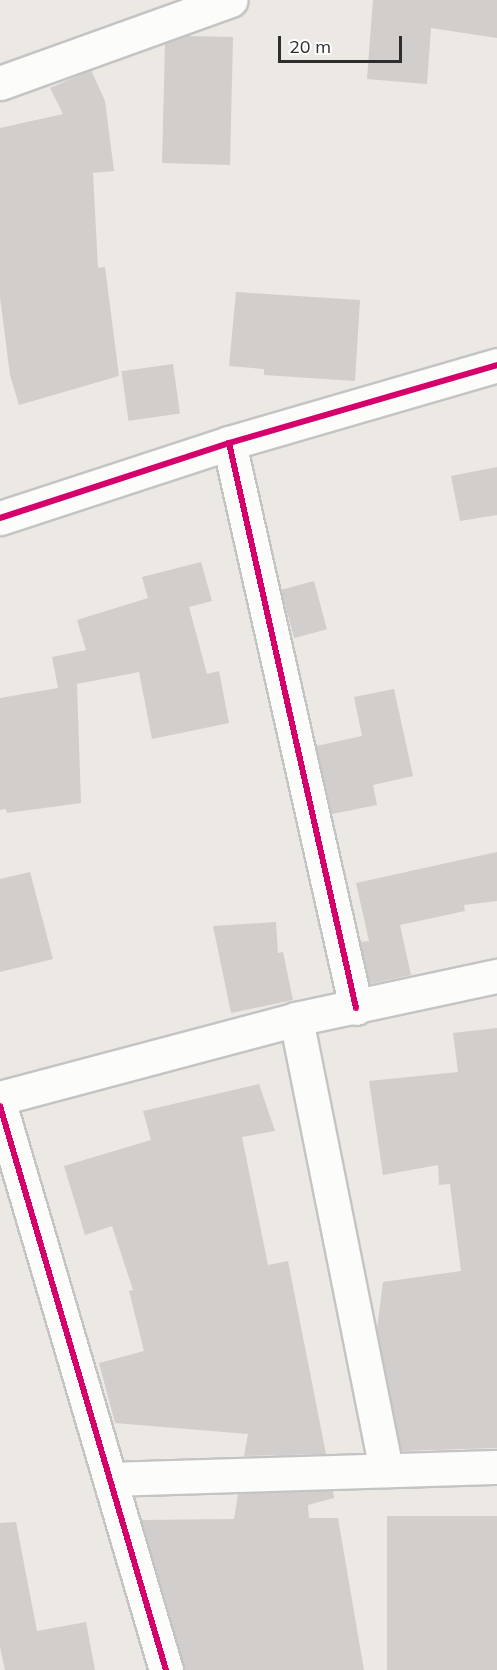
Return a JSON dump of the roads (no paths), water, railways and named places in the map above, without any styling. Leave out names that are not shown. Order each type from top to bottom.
[{"type":"street","points":[[0,83],[230,0]]},
{"type":"street","points":[[0,518],[229,442],[497,365]]},
{"type":"street","points":[[229,442],[356,1008]]},
{"type":"street","points":[[0,1098],[296,1019],[356,1008],[497,975]]},
{"type":"street","points":[[296,1019],[386,1470]]},
{"type":"street","points":[[0,1106],[166,1670]]},
{"type":"street","points":[[110,1479],[497,1467]]}]
